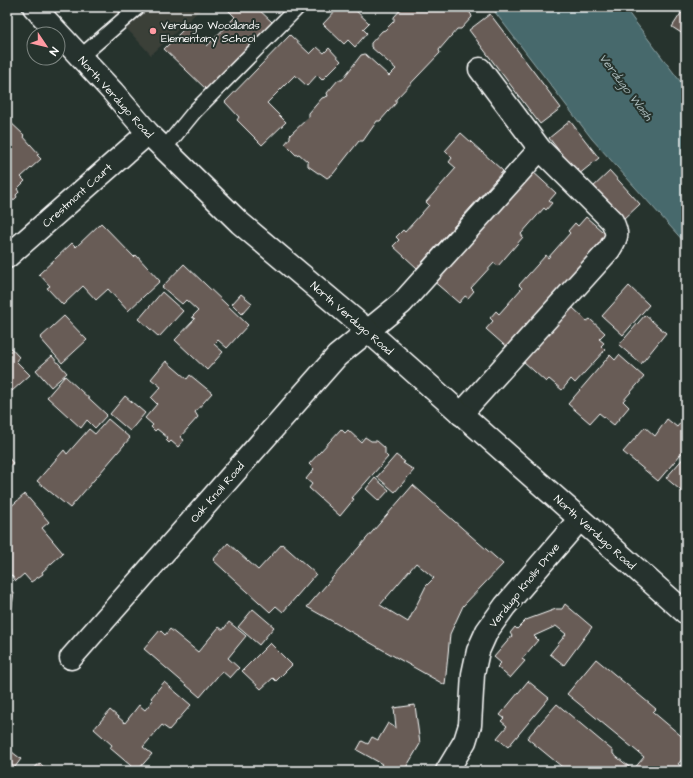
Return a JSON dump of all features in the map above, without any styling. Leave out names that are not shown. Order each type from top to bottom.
[{"type":"street","name":"North Verdugo Road","points":[[34,7],[79,58],[113,92],[148,133],[240,224],[368,331],[686,613]]},
{"type":"street","points":[[461,414],[609,250],[617,237],[618,232],[612,221],[540,149],[480,69]]},
{"type":"street","name":"Crestmont Court","points":[[7,257],[148,133]]},
{"type":"street","name":"Oak Knoll Road","points":[[71,658],[337,356],[402,303],[540,149]]},
{"type":"street","name":"Verdugo Knolls Drive","points":[[447,771],[465,741],[470,725],[473,674],[478,651],[487,630],[510,600],[580,519]]},
{"type":"lane","points":[[79,58],[138,7]]},
{"type":"lane","points":[[164,149],[194,112],[298,7]]},
{"type":"shaded area","name":"Verdugo Woodlands Elementary School","points":[[107,7],[203,7],[151,55]]},
{"type":"water","name":"Verdugo Wash","points":[[491,7],[624,7],[686,89],[686,244],[592,139]]},
{"type":"building","points":[[225,7],[256,7],[272,22],[207,90],[164,49],[187,26],[207,46],[235,17]]},
{"type":"building","points":[[339,7],[352,7],[369,23],[363,29],[367,33],[355,47],[348,40],[344,44],[323,24]]},
{"type":"building","points":[[403,7],[464,7],[472,17],[461,29],[457,29],[439,50],[440,53],[396,99],[396,103],[380,121],[377,121],[363,141],[359,141],[333,174],[327,178],[308,166],[308,162],[299,154],[296,155],[285,144],[290,138],[290,135],[309,117],[309,113],[322,98],[328,96],[327,93],[338,80],[342,80],[361,55],[365,54],[389,76],[396,69],[371,47],[371,43],[394,21],[394,17]]},
{"type":"building","points":[[686,7],[686,36],[672,27]]},
{"type":"building","points":[[490,14],[561,108],[540,124],[469,30]]},
{"type":"building","points":[[290,35],[310,54],[317,47],[324,53],[329,48],[341,61],[322,80],[317,75],[307,86],[295,75],[267,103],[286,122],[262,145],[237,120],[239,117],[225,102]]},
{"type":"building","points":[[7,119],[24,135],[23,136],[39,154],[37,155],[41,159],[21,177],[25,181],[17,189],[19,192],[16,195],[17,197],[7,206]]},
{"type":"building","points":[[570,121],[599,158],[578,175],[549,138]]},
{"type":"building","points":[[461,133],[503,171],[417,268],[393,246],[399,240],[396,237],[403,230],[405,232],[429,205],[426,202],[456,168],[449,162],[452,158],[445,151]]},
{"type":"building","points":[[531,170],[556,193],[549,201],[552,203],[546,210],[544,208],[521,234],[523,237],[498,266],[494,263],[471,288],[474,291],[468,298],[465,296],[459,303],[432,280]]},
{"type":"building","points":[[610,171],[640,204],[621,222],[591,189]]},
{"type":"building","points":[[586,217],[611,239],[511,351],[486,329],[493,321],[490,318],[496,311],[499,314],[522,288],[519,285],[546,255],[548,258],[570,233],[568,231],[575,223],[578,226]]},
{"type":"building","points":[[101,223],[134,257],[136,255],[160,281],[128,311],[108,289],[96,300],[83,286],[63,305],[47,288],[50,286],[39,274],[72,243],[76,247]]},
{"type":"building","points":[[184,264],[248,325],[227,348],[218,340],[214,344],[223,352],[207,370],[175,340],[195,319],[192,317],[198,311],[186,300],[182,304],[162,287]]},
{"type":"building","points":[[629,286],[649,305],[623,335],[602,316]]},
{"type":"building","points":[[162,292],[183,311],[159,337],[139,319]]},
{"type":"building","points":[[241,294],[252,303],[242,314],[232,304]]},
{"type":"building","points":[[572,307],[587,321],[590,319],[605,333],[599,339],[604,343],[601,346],[605,350],[575,383],[571,379],[562,390],[549,379],[546,382],[523,361]]},
{"type":"building","points":[[645,315],[666,333],[641,364],[619,345]]},
{"type":"building","points":[[64,316],[87,340],[62,363],[40,338]]},
{"type":"building","points":[[7,344],[19,357],[16,361],[30,375],[12,391],[7,386]]},
{"type":"building","points":[[610,355],[615,360],[619,355],[644,377],[623,401],[629,407],[614,425],[599,413],[590,423],[568,404]]},
{"type":"building","points":[[52,356],[67,373],[51,387],[36,370]]},
{"type":"building","points":[[166,361],[187,379],[190,375],[212,393],[195,412],[198,417],[180,437],[184,440],[178,447],[171,441],[169,443],[166,440],[168,438],[157,429],[155,431],[151,427],[153,425],[145,418],[157,404],[151,398],[161,387],[151,379]]},
{"type":"building","points":[[65,376],[107,415],[95,428],[87,420],[81,428],[47,397]]},
{"type":"building","points":[[125,396],[145,413],[130,431],[110,414]]},
{"type":"building","points":[[686,416],[686,448],[658,481],[623,452],[645,427],[655,436],[667,419],[677,427]]},
{"type":"building","points":[[108,419],[130,438],[70,508],[37,481],[64,450],[67,454],[89,429],[95,434]]},
{"type":"building","points":[[341,429],[345,433],[348,430],[361,442],[365,437],[371,441],[377,441],[385,448],[385,454],[388,457],[352,498],[354,499],[340,516],[309,488],[312,484],[306,479],[314,469],[309,464]]},
{"type":"building","points":[[396,455],[405,462],[403,463],[414,470],[395,492],[377,477]]},
{"type":"building","points":[[686,455],[686,495],[666,478]]},
{"type":"building","points":[[7,456],[13,463],[7,468]]},
{"type":"building","points":[[375,478],[389,490],[379,501],[366,489]]},
{"type":"building","points":[[413,485],[503,564],[463,606],[450,634],[445,685],[307,607]],"holes":[[[416,563],[434,578],[426,586],[408,622],[380,605]]]},
{"type":"building","points":[[25,494],[49,522],[42,528],[63,553],[42,572],[43,574],[31,582],[24,574],[16,581],[7,570],[7,517],[10,514],[7,510]]},
{"type":"building","points":[[228,543],[258,570],[282,544],[316,574],[283,612],[276,606],[270,612],[213,560]]},
{"type":"building","points":[[7,592],[14,592],[9,628],[11,628],[9,654],[7,653]]},
{"type":"building","points":[[565,604],[592,627],[564,665],[550,654],[566,634],[556,626],[534,636],[538,640],[522,659],[525,661],[510,678],[497,667],[501,663],[494,657],[512,636],[510,633],[515,627],[517,629],[526,620],[556,609],[562,609]]},
{"type":"building","points":[[253,609],[274,627],[259,645],[238,627]]},
{"type":"building","points":[[229,622],[246,636],[228,658],[239,668],[230,678],[222,671],[200,697],[144,649],[160,630],[165,635],[170,629],[198,652],[219,627],[223,630]]},
{"type":"building","points":[[270,643],[292,665],[276,681],[273,678],[261,689],[242,671]]},
{"type":"building","points":[[596,659],[656,709],[653,712],[686,740],[686,755],[678,764],[681,766],[676,771],[567,771],[527,738],[557,704],[613,751],[613,754],[633,770],[644,757],[567,694]]},
{"type":"building","points":[[528,681],[549,698],[508,747],[497,738],[507,726],[501,721],[504,718],[500,715]]},
{"type":"building","points":[[164,682],[191,705],[169,730],[162,725],[143,747],[152,754],[137,771],[110,748],[112,745],[94,729],[110,710],[125,723],[139,705],[145,710],[153,700],[151,698]]},
{"type":"building","points":[[415,705],[420,744],[404,771],[388,771],[380,767],[382,764],[357,750],[362,741],[368,744],[372,737],[378,740],[388,723],[396,728],[394,708]]},
{"type":"building","points":[[7,748],[21,759],[12,771],[7,771]]},
{"type":"building","points":[[40,763],[47,771],[31,771]]},
{"type":"place","name":"Verdugo Woodlands Elementary School","points":[[153,31]]}]
